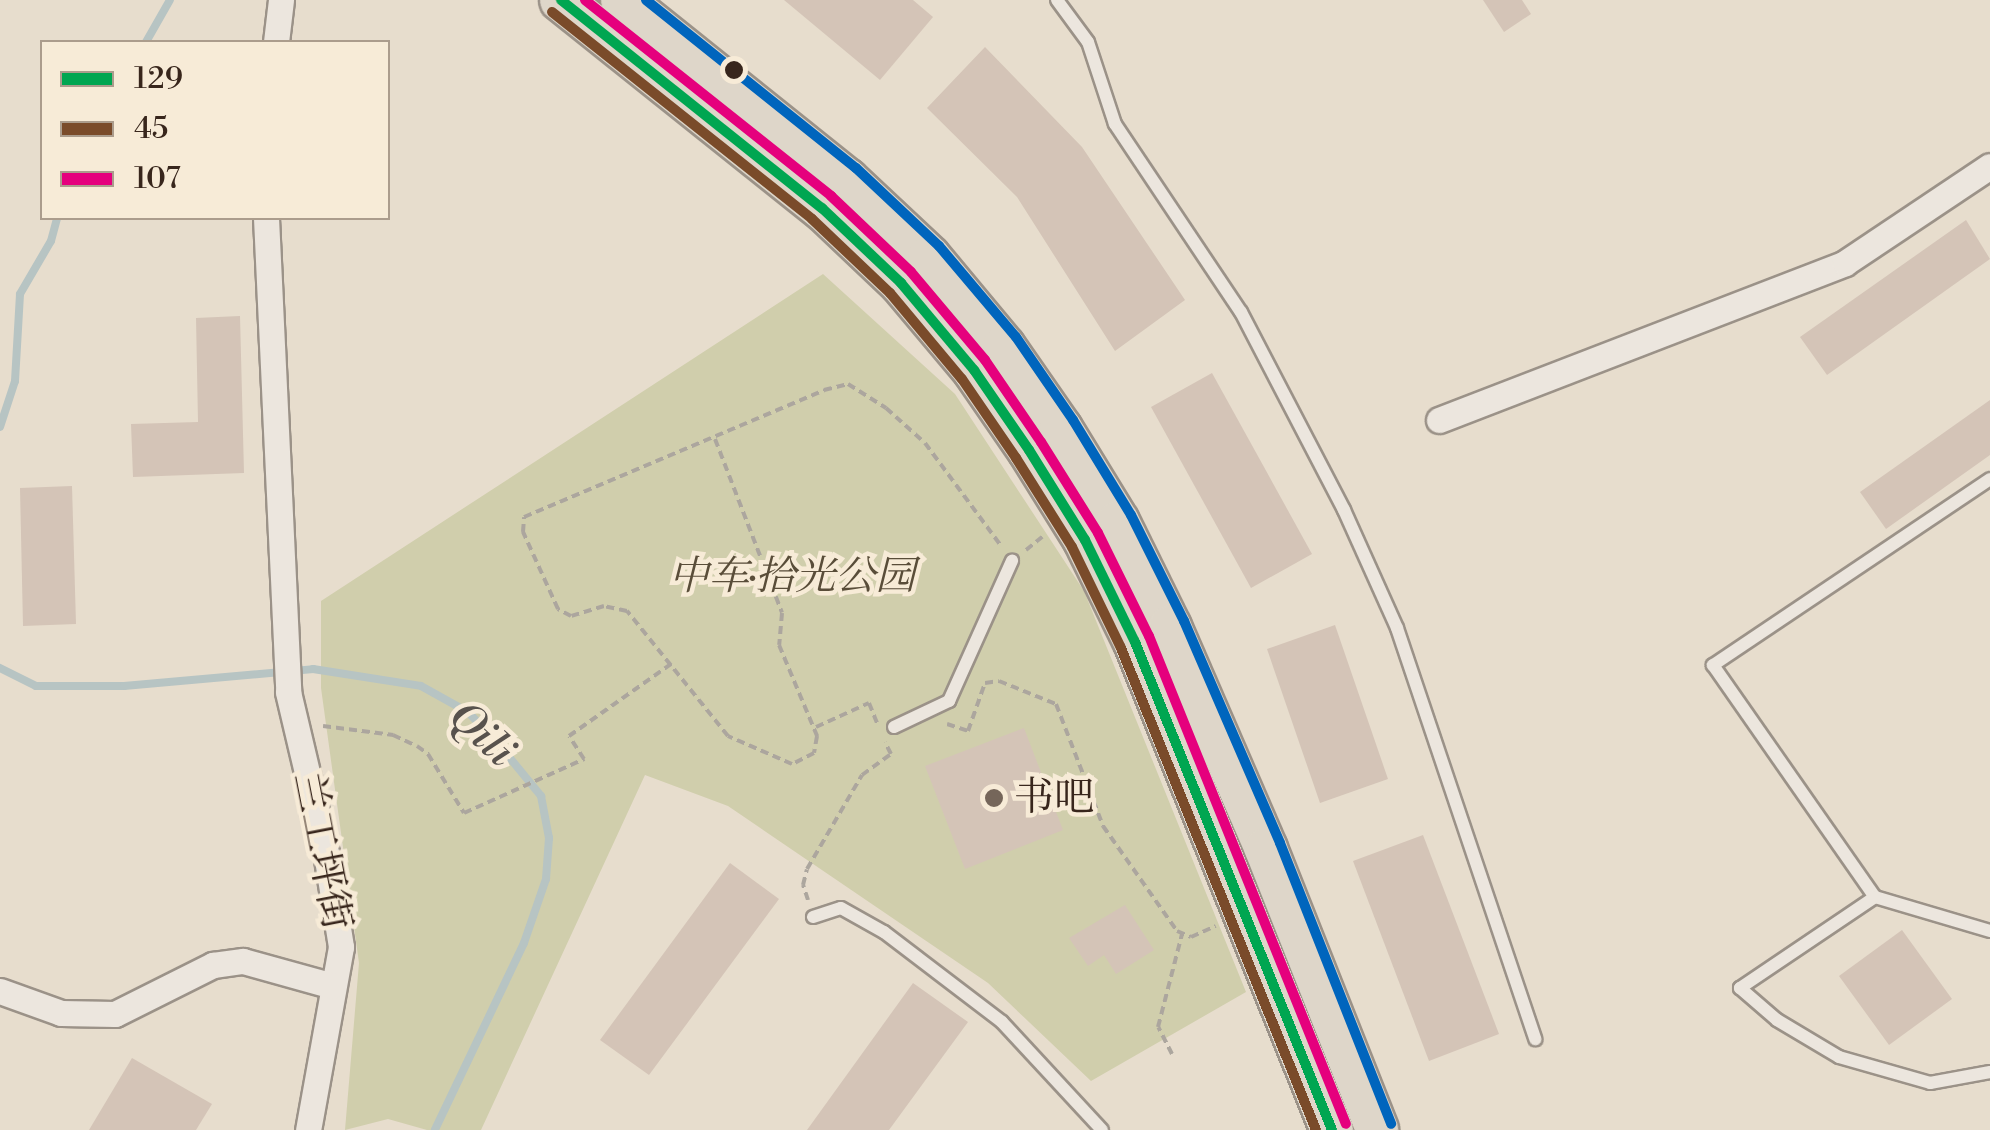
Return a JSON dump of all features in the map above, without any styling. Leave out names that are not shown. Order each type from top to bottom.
[{"type":"highway","points":[[560,0],[808,196],[915,270],[1004,348],[1118,522],[1170,627],[1266,849],[1377,1130]]},
{"type":"highway","points":[[622,0],[847,180],[915,270],[974,370],[1070,516],[1135,642],[1332,1130]]},
{"type":"street","points":[[276,40],[281,0]]},
{"type":"street","points":[[1438,420],[1845,264],[1990,166]]},
{"type":"street","name":"兰工坪街","points":[[266,220],[288,692],[341,947],[308,1130]]},
{"type":"street","points":[[0,992],[61,1013],[115,1014],[213,965],[244,961],[334,986]]},
{"type":"lane","points":[[1057,0],[1088,42],[1115,124],[1241,312],[1344,510],[1397,628],[1535,1039]]},
{"type":"lane","points":[[1990,480],[1713,664],[1875,897],[1990,931]]},
{"type":"lane","points":[[894,728],[950,702],[1012,561]]},
{"type":"lane","points":[[1875,897],[1740,988],[1776,1020],[1839,1057],[1930,1083],[1990,1072]]},
{"type":"lane","points":[[812,917],[841,908],[884,932],[1002,1022],[1102,1130]]},
{"type":"path","points":[[716,439],[782,613],[779,645],[814,728],[814,754],[800,763],[728,736],[627,612],[604,606],[571,616],[558,610],[522,522],[532,511],[716,439],[824,390],[848,384],[886,408],[924,443],[1012,561],[1070,516]]},
{"type":"path","points":[[297,727],[362,730],[393,735],[417,746],[428,754],[464,813],[584,758],[569,736],[671,664]]},
{"type":"path","points":[[950,702],[945,724],[968,731],[985,683],[999,682],[1056,704],[1102,826],[1182,934],[1191,937],[1246,914]]},
{"type":"path","points":[[812,917],[804,885],[807,869],[862,775],[891,754],[869,702],[814,728]]},
{"type":"path","points":[[1172,1054],[1158,1028],[1182,934]]},
{"type":"green space","name":"中车·拾光公园","points":[[823,274],[955,394],[1084,591],[1246,992],[1091,1081],[988,983],[728,806],[645,775],[481,1130],[427,1130],[388,1119],[345,1130],[359,963],[321,688],[321,601]]},
{"type":"building","points":[[784,0],[913,0],[933,17],[880,80]]},
{"type":"building","points":[[1483,0],[1522,0],[1531,14],[1504,32]]},
{"type":"building","points":[[985,47],[1082,147],[1185,300],[1115,351],[1017,197],[927,108]]},
{"type":"building","points":[[1966,220],[1990,259],[1827,375],[1800,337]]},
{"type":"building","points":[[240,316],[244,473],[133,477],[131,424],[198,422],[196,318]]},
{"type":"building","points":[[1212,373],[1312,554],[1251,588],[1151,407]]},
{"type":"building","points":[[1990,400],[1990,455],[1886,529],[1860,492]]},
{"type":"building","points":[[72,486],[76,624],[23,626],[20,488]]},
{"type":"building","points":[[1335,625],[1388,779],[1320,803],[1267,649]]},
{"type":"building","name":"书吧","points":[[1024,728],[1063,830],[965,869],[925,766]]},
{"type":"building","points":[[1423,835],[1499,1034],[1429,1061],[1353,861]]},
{"type":"building","points":[[730,863],[779,899],[649,1075],[600,1040]]},
{"type":"building","points":[[1125,905],[1154,950],[1116,974],[1104,955],[1088,966],[1069,938]]},
{"type":"building","points":[[1902,930],[1952,999],[1889,1045],[1839,976]]},
{"type":"building","points":[[913,983],[968,1022],[889,1130],[807,1130]]},
{"type":"building","points":[[132,1058],[212,1104],[196,1130],[89,1130]]},
{"type":"waterway","name":"Qili","points":[[147,40],[170,0]]},
{"type":"waterway","name":"Qili","points":[[0,427],[15,381],[20,294],[51,241],[56,220]]},
{"type":"waterway","name":"Qili","points":[[0,668],[36,686],[124,686],[313,669],[421,686],[468,712],[541,796],[549,838],[546,879],[524,943],[435,1130]]},
{"type":"transit line","name":"129","points":[[561,0],[822,208],[901,283],[974,370],[1029,450],[1085,540],[1135,642],[1332,1130]]},
{"type":"transit line","name":"107","points":[[585,0],[831,196],[911,272],[985,360],[1041,442],[1098,533],[1149,636],[1346,1124]]},
{"type":"transit line","points":[[646,0],[856,168],[939,246],[1016,337],[1073,420],[1131,515],[1184,621],[1280,843],[1391,1124]]},
{"type":"transit line","name":"45","points":[[552,12],[812,219],[890,293],[962,379],[1016,458],[1072,547],[1121,648],[1316,1130]]},
{"type":"place","name":"书吧","points":[[994,798]]}]
